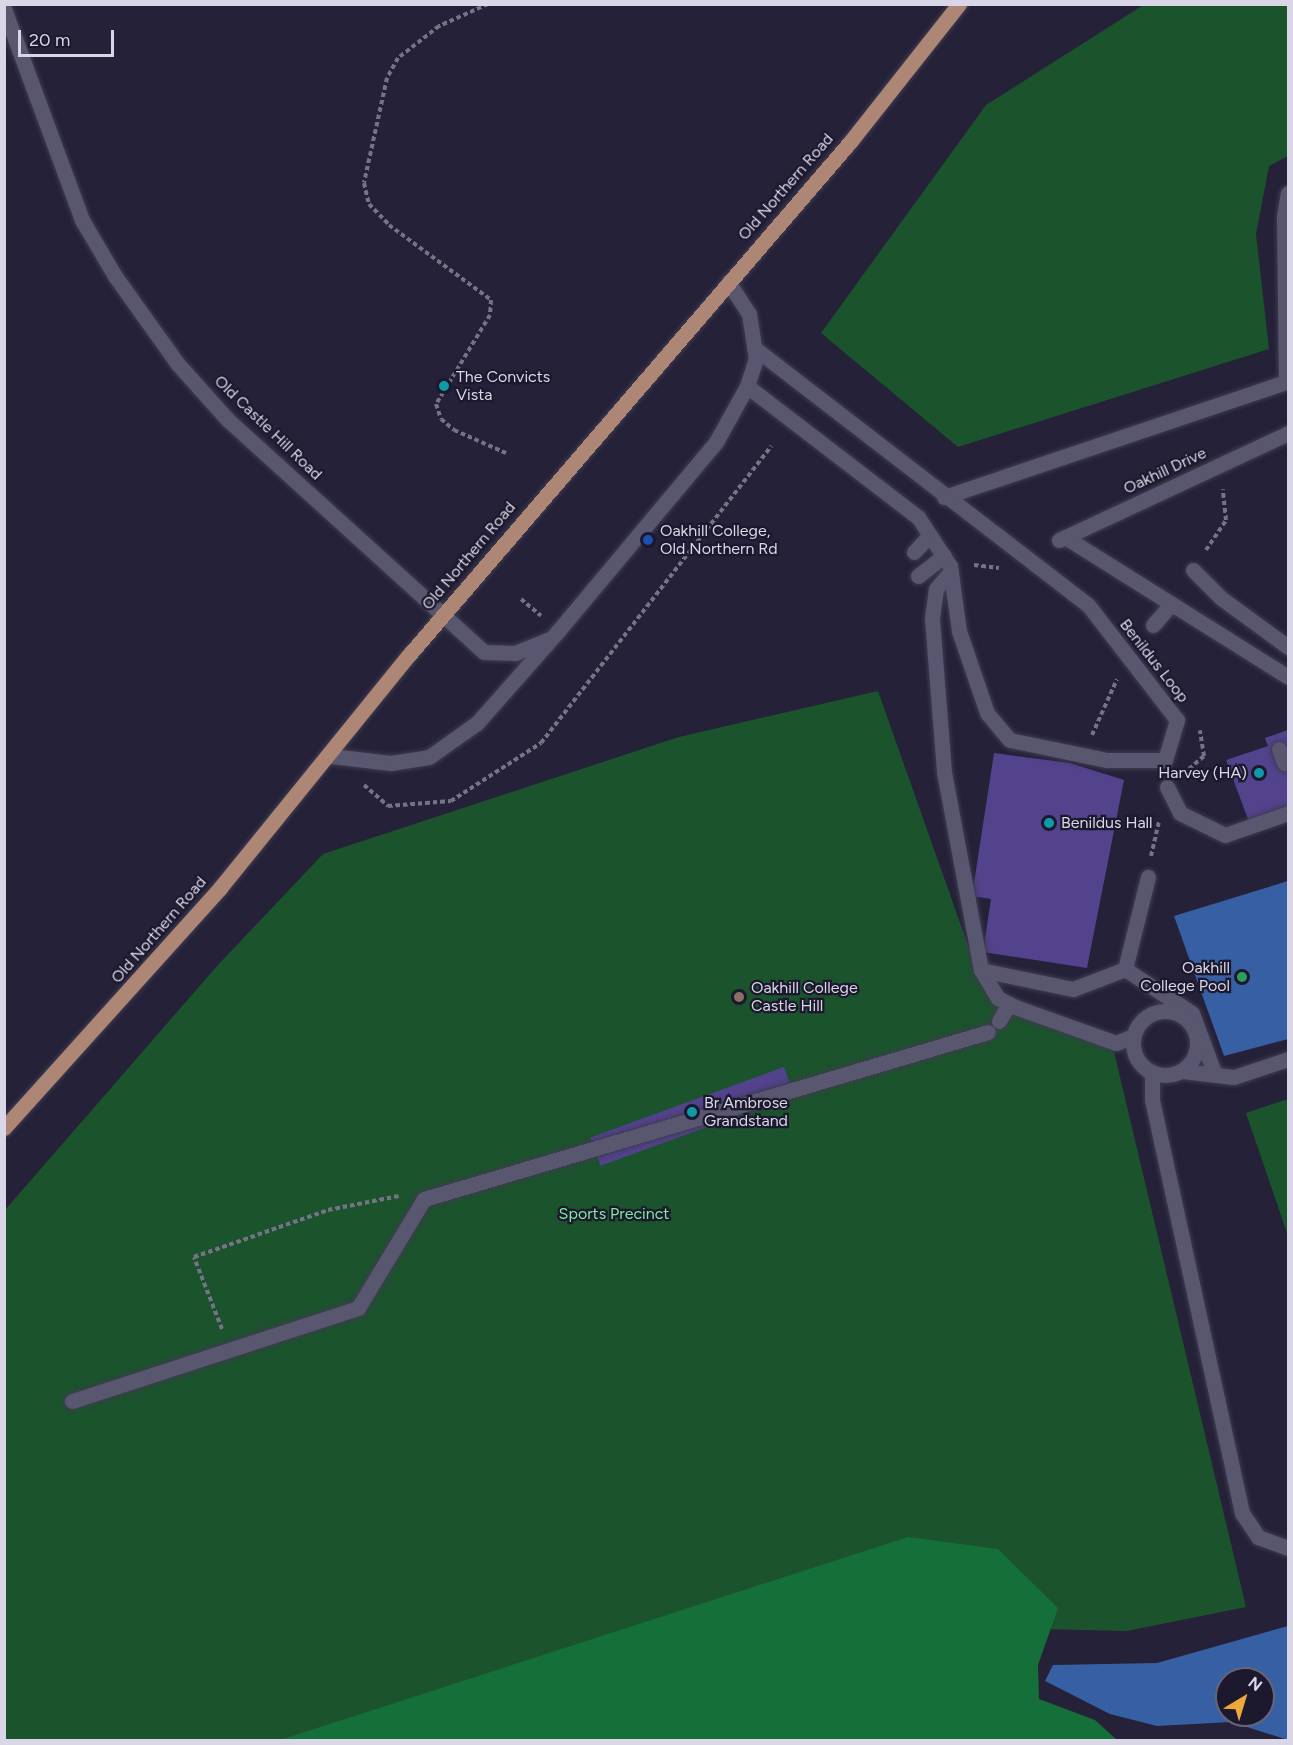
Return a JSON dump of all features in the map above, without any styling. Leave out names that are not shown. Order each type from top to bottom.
[{"type":"main road","name":"Old Northern Road","points":[[4,1128],[331,756],[444,613],[850,142],[959,4]]},
{"type":"street","name":"Old Castle Hill Road","points":[[4,9],[82,220],[153,333],[227,419],[444,613],[484,652],[515,653],[550,639]]},
{"type":"street","points":[[944,497],[1286,382],[1284,217],[1288,193]]},
{"type":"street","points":[[331,756],[391,763],[429,757],[477,723],[716,442],[747,386],[754,348],[749,314],[728,282]]},
{"type":"street","name":"Benildus Loop","points":[[747,386],[918,517],[945,556],[958,568],[959,631],[987,713],[1010,740],[1107,760],[1166,760],[1178,720],[1088,605],[944,497],[754,348]]},
{"type":"street","name":"Oakhill Drive","points":[[1171,603],[1061,539],[1288,433]]},
{"type":"street","points":[[914,552],[930,535]]},
{"type":"street","points":[[918,576],[945,556]]},
{"type":"street","points":[[958,568],[936,589],[932,619],[944,772],[981,970],[998,998],[1009,1004],[1116,1043],[1133,1036],[1154,1014],[1184,1018],[1197,1045],[1182,1071]]},
{"type":"street","points":[[1193,570],[1221,598],[1288,647]]},
{"type":"street","points":[[1153,625],[1171,603],[1288,677]]},
{"type":"street","points":[[1167,787],[1180,813],[1225,835],[1288,813]]},
{"type":"street","points":[[1125,969],[1148,877]]},
{"type":"street","points":[[981,970],[1073,989],[1125,969]]},
{"type":"street","points":[[1125,969],[1192,1013],[1215,1075]]},
{"type":"street","points":[[72,1401],[358,1308],[424,1199],[994,1027],[1009,1004]]},
{"type":"street","points":[[1133,1036],[1138,1060],[1152,1072],[1182,1071],[1234,1077],[1288,1059]]},
{"type":"street","points":[[1152,1072],[1152,1100],[1242,1513],[1258,1537],[1288,1548]]},
{"type":"path","points":[[488,4],[439,26],[398,57],[387,78],[364,183],[369,204],[389,225],[491,300],[490,315],[436,404],[441,419],[454,429],[506,453]]},
{"type":"path","points":[[363,784],[388,806],[451,801],[542,743],[771,446]]},
{"type":"path","points":[[1193,570],[1226,519],[1221,465]]},
{"type":"path","points":[[958,568],[1003,569]]},
{"type":"path","points":[[521,599],[544,619]]},
{"type":"path","points":[[1091,738],[1119,674]]},
{"type":"path","points":[[1148,877],[1167,787],[1204,756],[1197,725]]},
{"type":"path","points":[[229,1349],[194,1257],[328,1210],[396,1195],[424,1199]]},
{"type":"green space","points":[[1145,4],[1288,5],[1288,156],[1269,166],[1256,234],[1269,349],[958,447],[821,333],[986,105]]},
{"type":"green space","name":"Sports Precinct","points":[[878,691],[982,985],[1110,1035],[1246,1607],[1127,1631],[1040,1629],[297,1740],[5,1740],[5,1210],[217,966],[323,854],[679,737]]},
{"type":"green space","points":[[1288,1099],[1288,1236],[1246,1113]]},
{"type":"green space","points":[[908,1537],[998,1549],[1058,1608],[1038,1665],[1039,1699],[1095,1720],[1117,1740],[280,1740]]},
{"type":"water","name":"Oakhill College Pool","points":[[1288,881],[1288,1039],[1224,1056],[1174,916]]},
{"type":"water","points":[[1288,1626],[1288,1740],[1247,1727],[1275,1727],[1275,1667],[1215,1667],[1215,1723],[1157,1726],[1110,1714],[1045,1681],[1053,1665],[1157,1663]]},
{"type":"building","name":"Harvey (HA)","points":[[1288,730],[1288,809],[1249,822],[1226,760],[1268,746],[1265,738]]},
{"type":"building","name":"Benildus Hall","points":[[994,753],[1070,763],[1124,780],[1087,968],[983,952],[991,899],[972,896]]},
{"type":"building","name":"Br Ambrose Grandstand","points":[[784,1067],[794,1095],[601,1166],[590,1137]]},
{"type":"place","name":"The Convicts Vista","points":[[444,386]]},
{"type":"place","name":"Oakhill College, Old Northern Rd","points":[[648,540]]},
{"type":"place","name":"Harvey (HA)","points":[[1259,773]]},
{"type":"place","name":"Benildus Hall","points":[[1049,823]]},
{"type":"place","name":"Oakhill College Pool","points":[[1242,977]]},
{"type":"place","name":"Oakhill College Castle Hill","points":[[739,997]]},
{"type":"place","name":"Br Ambrose Grandstand","points":[[692,1112]]}]
